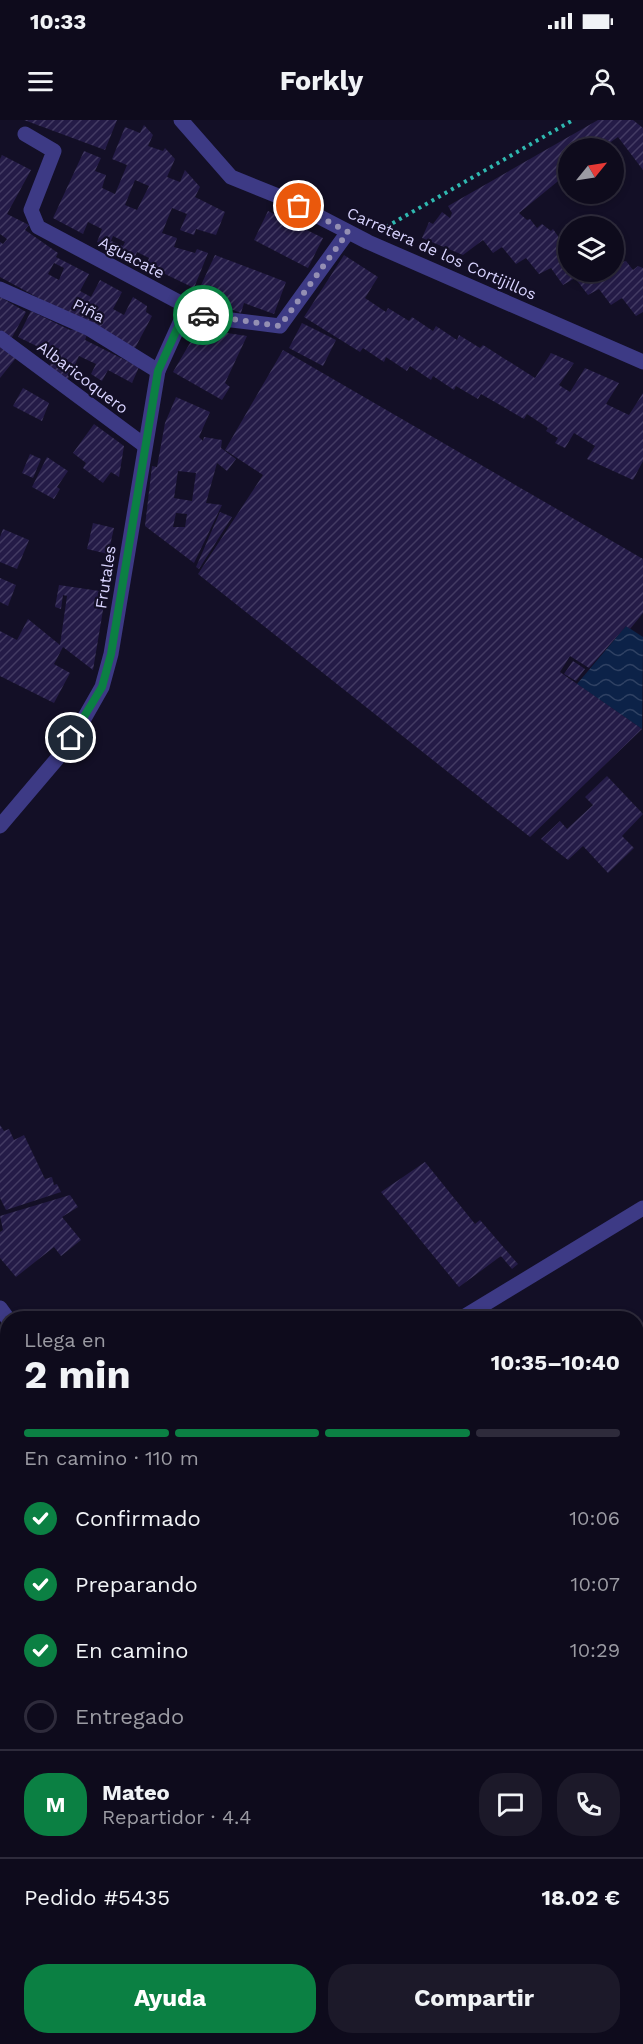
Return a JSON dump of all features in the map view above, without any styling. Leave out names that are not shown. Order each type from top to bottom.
[{"type":"street","name":"Carretera de los Cortijillos","points":[[181,120],[231,177],[283,198],[368,242],[643,362]]},
{"type":"street","name":"Aguacate","points":[[25,134],[54,151],[31,210],[38,227],[207,317],[280,326],[348,232]]},
{"type":"street","name":"Piña","points":[[0,289],[90,329],[158,371]]},
{"type":"street","name":"Frutales","points":[[0,826],[62,753],[102,687],[111,654],[158,371],[187,307]]},
{"type":"street","name":"Albaricoquero","points":[[0,338],[144,445]]},
{"type":"street","points":[[474,1311],[643,1208]]},
{"type":"path","points":[[368,242],[373,234],[573,120]]},
{"type":"water","points":[[626,626],[643,637],[642,729],[577,684]]},
{"type":"building","points":[[24,120],[117,120],[105,150]]},
{"type":"building","points":[[598,120],[633,120],[643,128],[643,170],[624,145],[624,138],[567,138]]},
{"type":"building","points":[[144,125],[153,135],[148,146],[163,151],[165,148],[175,159],[167,177],[180,182],[185,170],[200,187],[195,197],[225,212],[216,235],[196,229],[194,235],[180,230],[187,214],[172,208],[162,233],[177,238],[174,247],[195,253],[197,249],[208,253],[194,288],[163,273],[161,278],[145,268],[149,258],[137,252],[133,262],[97,242],[102,229],[88,222],[83,234],[53,218],[84,151],[101,158],[95,171],[106,175],[102,188],[115,194],[127,165],[112,159],[125,127],[140,133]],"holes":[[[135,180],[149,186],[137,210],[125,205]],[[113,236],[125,242],[123,246],[111,241]]]},
{"type":"building","points":[[558,143],[558,181],[519,213],[527,220],[530,219],[537,228],[542,224],[551,231],[553,229],[558,236],[558,278],[551,268],[539,274],[526,258],[516,264],[502,247],[493,253],[483,240],[463,255],[422,238],[429,222],[433,224],[442,212],[450,218],[452,213],[448,206]]},
{"type":"building","points":[[2,155],[31,170],[7,214],[29,225],[25,230],[58,253],[56,257],[89,274],[80,291],[91,297],[100,280],[122,292],[113,309],[124,315],[133,297],[147,306],[146,312],[152,316],[134,350],[0,277],[0,242],[3,244],[7,239],[0,234],[0,159]],"holes":[[[54,263],[64,268],[59,280],[48,274]]]},
{"type":"building","points":[[268,211],[323,238],[308,268],[254,240]]},
{"type":"building","points":[[215,255],[286,282],[274,314],[244,303],[241,313],[196,296]]},
{"type":"building","points":[[344,255],[378,277],[365,298],[386,312],[388,308],[409,321],[412,317],[433,331],[436,326],[457,340],[459,335],[480,348],[483,345],[535,378],[551,353],[574,363],[559,385],[570,392],[585,368],[619,383],[606,404],[629,415],[643,393],[643,461],[633,480],[587,459],[595,446],[574,433],[565,448],[555,443],[558,438],[546,431],[548,428],[527,414],[524,419],[481,394],[478,399],[456,386],[454,390],[433,376],[431,380],[410,366],[407,371],[386,357],[384,362],[363,348],[360,352],[304,317]]},
{"type":"building","points":[[626,261],[633,270],[638,266],[643,268],[643,312],[636,316],[622,298],[611,305],[599,289],[588,295],[578,282],[624,282],[624,262]]},
{"type":"building","points":[[0,297],[26,312],[11,339],[0,330]]},
{"type":"building","points":[[31,311],[70,330],[78,329],[88,332],[85,340],[139,367],[132,383],[108,370],[102,381],[91,374],[96,364],[79,356],[67,381],[49,367],[55,355],[18,337]]},
{"type":"building","points":[[302,323],[336,340],[323,366],[289,348]]},
{"type":"building","points":[[207,330],[247,336],[225,383],[230,387],[222,400],[173,372],[190,343]]},
{"type":"building","points":[[0,346],[16,358],[0,378]]},
{"type":"building","points":[[283,350],[643,559],[643,613],[630,629],[626,626],[589,668],[570,656],[560,672],[642,729],[530,837],[198,574],[263,475],[225,450]]},
{"type":"building","points":[[23,388],[49,403],[42,421],[13,406]]},
{"type":"building","points":[[176,397],[210,412],[199,437],[203,441],[204,437],[222,440],[221,448],[236,459],[227,471],[217,463],[206,503],[222,505],[194,563],[145,526],[152,466],[157,467],[165,423]],"holes":[[[178,471],[196,473],[192,501],[174,498]],[[176,513],[187,514],[185,527],[173,527]]]},
{"type":"building","points":[[94,424],[124,446],[119,477],[111,472],[103,483],[83,468],[86,463],[73,453]]},
{"type":"building","points":[[30,454],[41,459],[33,478],[22,473]]},
{"type":"building","points":[[47,457],[68,471],[57,487],[60,489],[54,499],[32,487]]},
{"type":"building","points":[[220,512],[232,517],[199,569],[196,567]]},
{"type":"building","points":[[93,523],[114,528],[108,554],[87,549]]},
{"type":"building","points":[[3,529],[29,540],[17,569],[0,562],[0,537]]},
{"type":"building","points":[[0,578],[16,585],[8,606],[0,602]]},
{"type":"building","points":[[59,585],[106,592],[93,670],[63,647],[54,664],[70,673],[54,703],[0,676],[0,631],[17,640],[28,619],[60,645],[67,596],[63,595],[61,609],[55,607]]},
{"type":"building","points":[[573,661],[585,669],[576,681],[564,674]]},
{"type":"building","points":[[607,776],[643,814],[622,836],[634,848],[608,873],[583,846],[568,860],[541,839],[560,821],[567,829],[593,805],[585,797]]},
{"type":"building","points":[[0,1125],[4,1131],[9,1129],[14,1140],[24,1135],[45,1179],[52,1177],[54,1185],[57,1184],[61,1192],[6,1210],[0,1198]]},
{"type":"building","points":[[425,1162],[475,1224],[480,1220],[518,1264],[512,1269],[501,1256],[459,1287],[381,1192]]},
{"type":"building","points":[[70,1195],[78,1207],[62,1217],[81,1240],[61,1256],[54,1247],[16,1277],[0,1258],[0,1232],[3,1230],[0,1216]]},
{"type":"way so far","points":[[203,315],[280,326],[348,232],[299,206]]},
{"type":"route","points":[[71,738],[102,687],[111,654],[158,371],[187,307],[203,315]]}]
